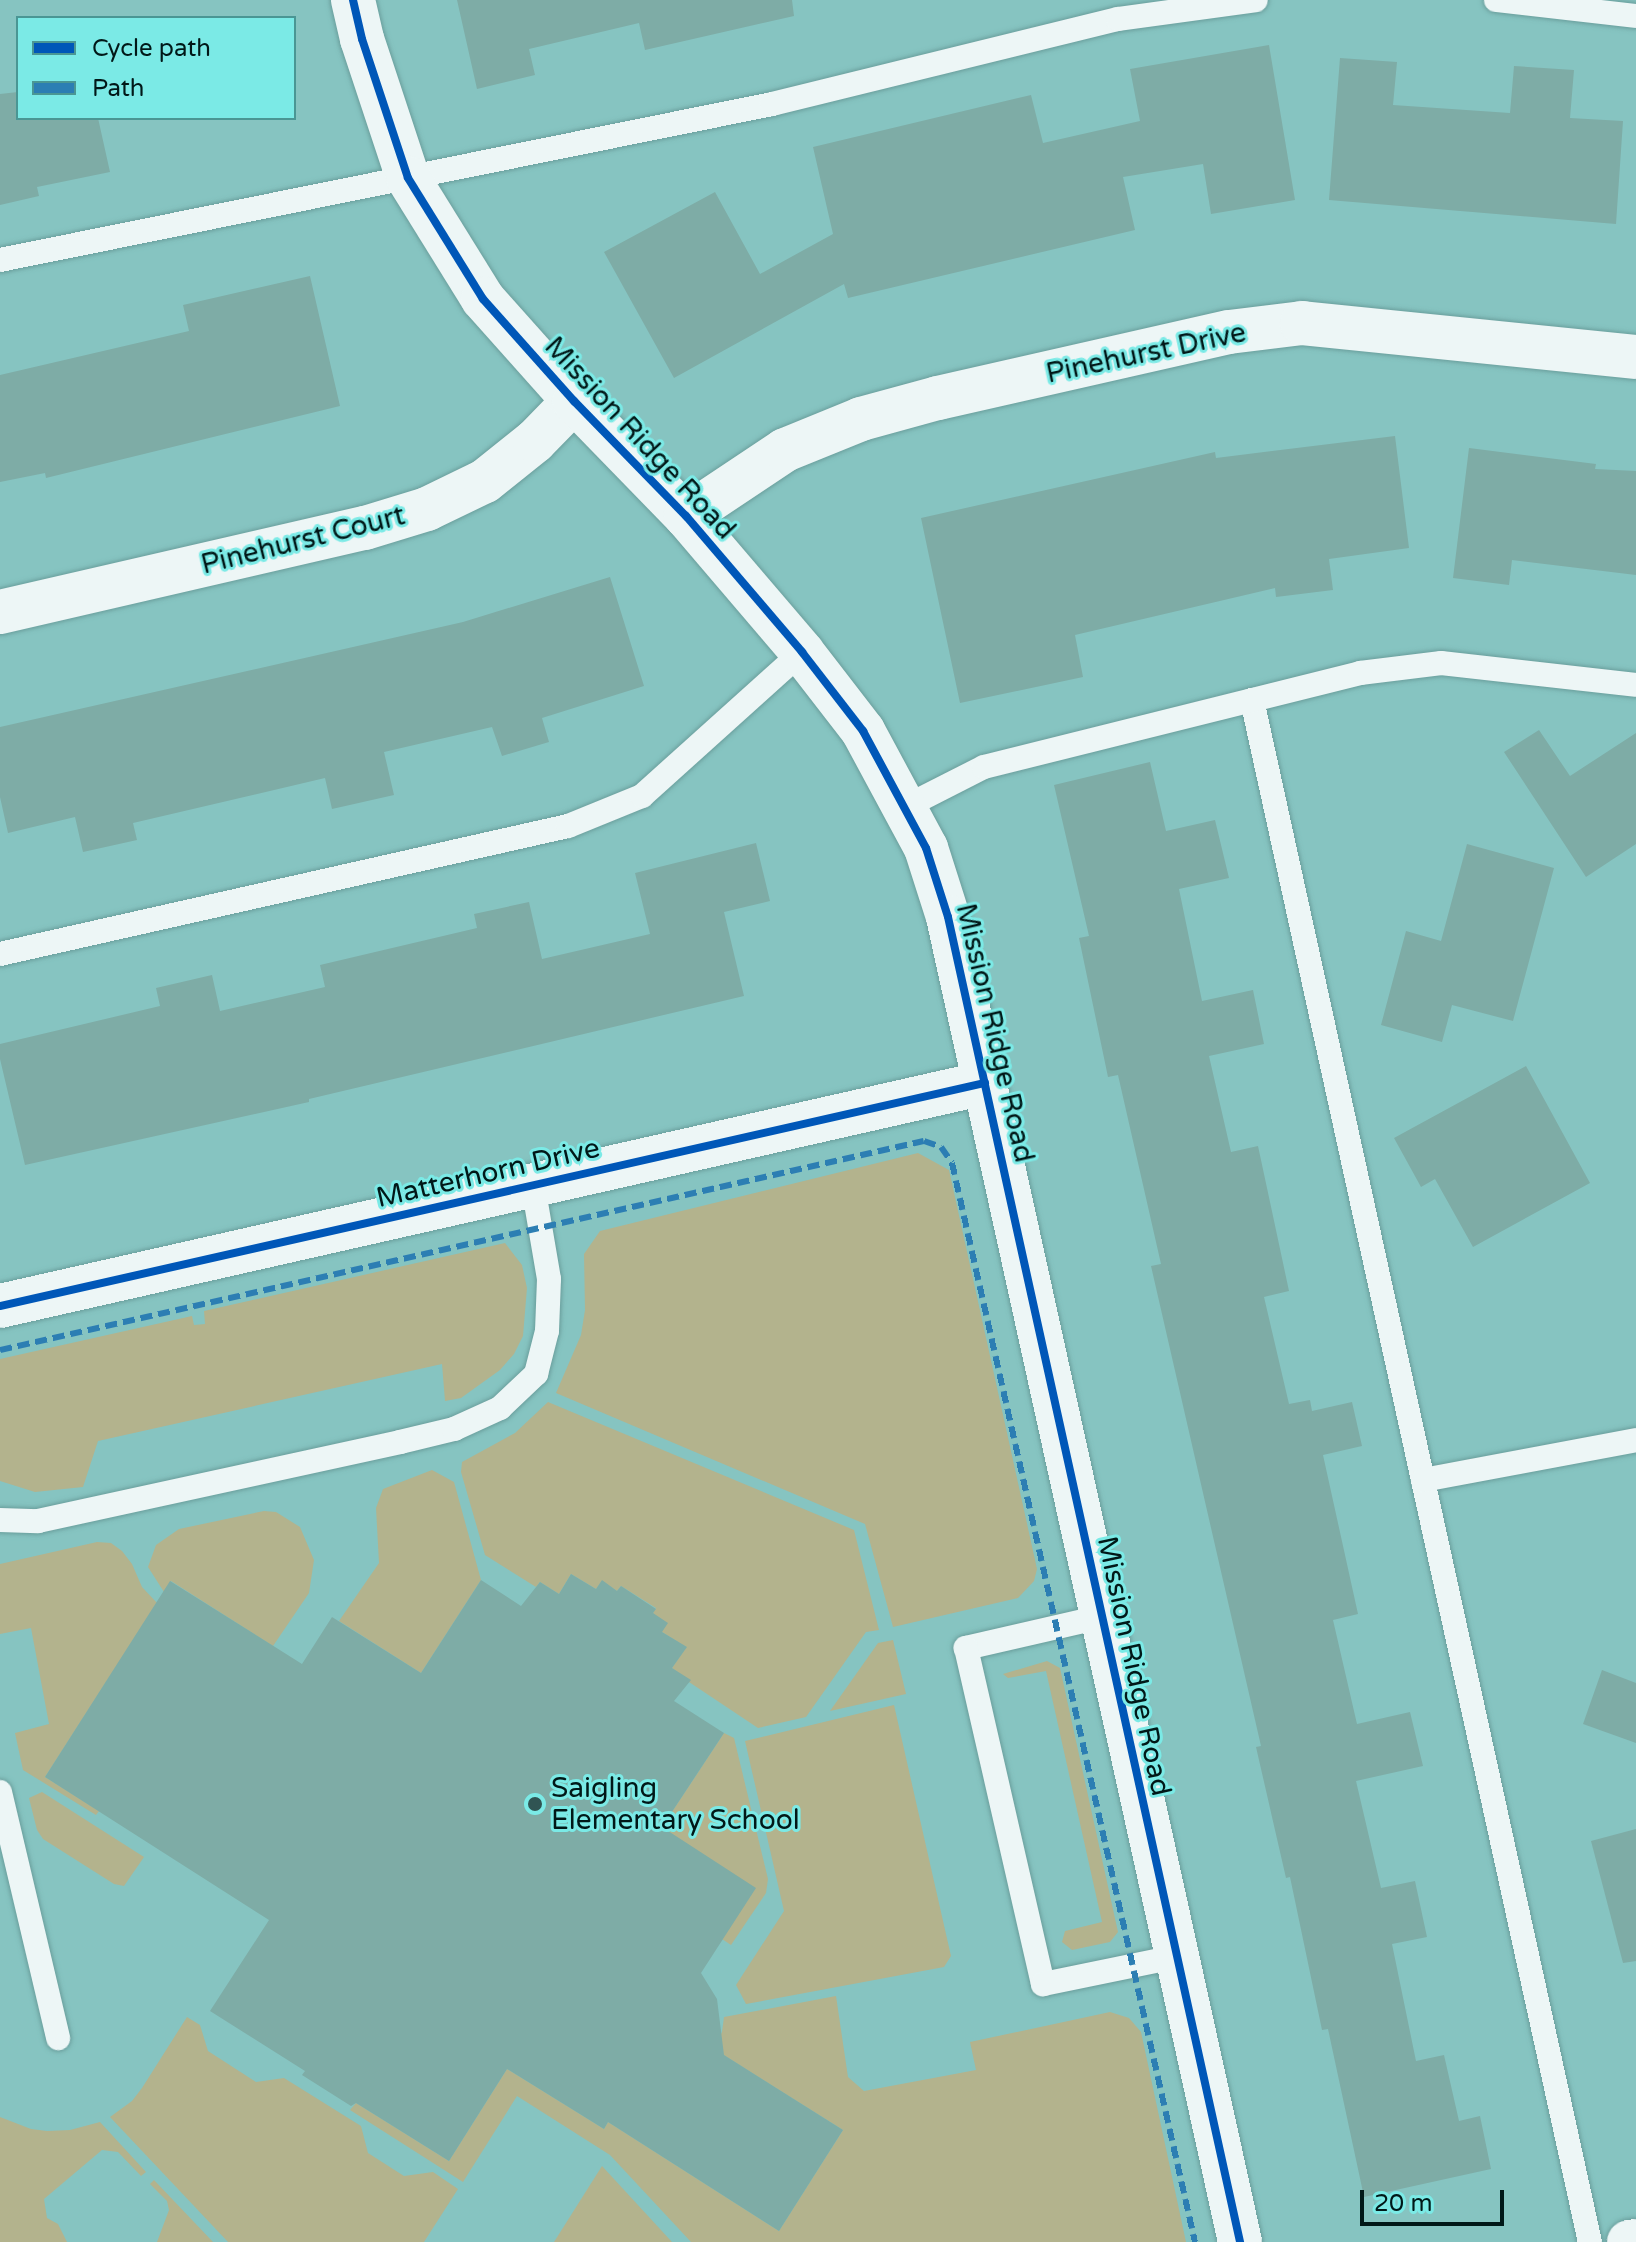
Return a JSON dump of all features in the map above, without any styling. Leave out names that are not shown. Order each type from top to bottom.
[{"type":"street","name":"Mission Ridge Road","points":[[353,0],[362,39],[408,178],[483,299],[574,401],[686,516],[802,652],[863,731],[907,806],[926,848],[948,917],[1240,2242]]},
{"type":"street","name":"Pinehurst Drive","points":[[686,516],[785,450],[861,419],[938,398],[1229,332],[1302,323],[1636,357]]},
{"type":"street","name":"Pinehurst Court","points":[[0,612],[365,528],[427,509],[485,481],[535,441],[574,401]]},
{"type":"street","name":"Matterhorn Drive","points":[[0,1306],[985,1083]]},
{"type":"street","points":[[1629,2242],[1636,2241]]},
{"type":"lane","points":[[0,260],[772,104],[1118,19],[1256,0]]},
{"type":"lane","points":[[1496,0],[1636,16]]},
{"type":"lane","points":[[0,954],[568,826],[642,796],[802,652]]},
{"type":"lane","points":[[907,806],[984,767],[1360,673],[1441,663],[1636,685]]},
{"type":"lane","points":[[1252,700],[1590,2242]]},
{"type":"lane","points":[[0,1520],[38,1521],[400,1442],[454,1429],[500,1408],[536,1374],[547,1331],[549,1279],[533,1185]]},
{"type":"lane","points":[[1423,1480],[1636,1440]]},
{"type":"lane","points":[[1101,1617],[966,1648],[1043,1984],[1175,1957]]},
{"type":"lane","points":[[0,1792],[58,2038]]},
{"type":"green space","points":[[918,1153],[949,1170],[1037,1569],[1034,1581],[1018,1598],[893,1627],[865,1524],[556,1393],[581,1335],[585,1310],[584,1254],[600,1231]]},
{"type":"green space","points":[[505,1243],[522,1265],[527,1288],[523,1336],[514,1354],[500,1370],[461,1398],[445,1401],[442,1364],[98,1441],[83,1487],[35,1492],[0,1481],[0,1359],[192,1316],[194,1325],[205,1324],[204,1311]]},
{"type":"green space","points":[[548,1402],[854,1530],[879,1630],[866,1632],[806,1717],[758,1728],[689,1682],[672,1668],[686,1647],[662,1632],[653,1613],[656,1608],[621,1586],[617,1591],[602,1581],[596,1589],[571,1574],[559,1594],[540,1582],[536,1587],[485,1555],[461,1472],[462,1462],[515,1433]]},
{"type":"green space","points":[[432,1470],[454,1482],[481,1580],[421,1673],[339,1621],[379,1563],[376,1508],[383,1489]]},
{"type":"green space","points":[[264,1511],[276,1512],[300,1527],[314,1560],[309,1593],[273,1646],[171,1581],[164,1592],[148,1567],[156,1545],[179,1529]]},
{"type":"green space","points":[[97,1542],[111,1543],[122,1551],[132,1564],[142,1587],[157,1603],[45,1777],[99,1811],[96,1815],[23,1770],[15,1733],[49,1724],[31,1628],[0,1634],[0,1564]]},
{"type":"green space","points":[[893,1640],[906,1694],[830,1711],[878,1643]]},
{"type":"green space","points":[[1047,1661],[1060,1668],[1118,1932],[1110,1942],[1072,1950],[1062,1942],[1065,1931],[1102,1922],[1046,1671],[1008,1678],[1003,1674]]},
{"type":"green space","points":[[894,1705],[951,1956],[944,1967],[746,2004],[736,1985],[784,1911],[745,1741]]},
{"type":"green space","points":[[724,1733],[734,1738],[768,1879],[766,1893],[731,1945],[722,1939],[662,1827]]},
{"type":"green space","points":[[42,1792],[144,1857],[124,1886],[114,1884],[43,1839],[37,1830],[29,1798]]},
{"type":"green space","points":[[836,1996],[848,2077],[864,2091],[976,2070],[970,2042],[1110,2012],[1129,2018],[1141,2032],[1186,2242],[691,2242],[610,2155],[517,2096],[463,2182],[350,2110],[356,2103],[449,2161],[507,2069],[604,2129],[608,2122],[779,2231],[843,2130],[714,2049],[722,2032],[724,2017]]},
{"type":"green space","points":[[187,2017],[200,2025],[208,2051],[256,2082],[284,2078],[361,2126],[368,2153],[404,2176],[433,2172],[458,2189],[424,2242],[228,2242],[110,2117],[132,2101]]},
{"type":"green space","points":[[0,2117],[31,2129],[47,2131],[70,2130],[100,2122],[146,2172],[141,2176],[118,2152],[102,2150],[44,2199],[47,2218],[58,2224],[67,2242],[0,2242]]},
{"type":"green space","points":[[602,2166],[672,2242],[554,2242]]},
{"type":"green space","points":[[154,2180],[213,2242],[157,2242],[169,2210],[167,2201],[150,2184]]},
{"type":"building","points":[[457,0],[792,0],[794,16],[645,50],[639,23],[529,49],[535,75],[477,89]]},
{"type":"building","points":[[1269,45],[1295,200],[1211,214],[1203,164],[1123,177],[1135,230],[848,298],[844,284],[674,378],[604,252],[715,192],[760,274],[833,234],[813,147],[1031,95],[1043,143],[1140,121],[1130,69]]},
{"type":"building","points":[[1340,58],[1397,62],[1393,105],[1510,113],[1514,66],[1574,70],[1570,118],[1623,121],[1616,224],[1329,200]]},
{"type":"building","points":[[16,92],[16,120],[98,120],[110,172],[37,187],[39,196],[0,205],[0,94]]},
{"type":"building","points":[[310,276],[340,406],[46,478],[45,473],[0,482],[0,375],[189,331],[183,305]]},
{"type":"building","points":[[1395,436],[1409,548],[1329,559],[1333,590],[1276,597],[1275,588],[1075,635],[1083,677],[960,703],[921,518],[1215,452],[1216,458]]},
{"type":"building","points":[[1469,448],[1596,464],[1595,469],[1636,471],[1636,575],[1512,560],[1509,585],[1453,578]]},
{"type":"building","points":[[610,577],[644,686],[542,718],[549,742],[502,756],[492,727],[384,752],[394,795],[332,809],[325,778],[133,823],[137,840],[83,852],[75,817],[8,833],[0,797],[0,727],[463,622]]},
{"type":"building","points":[[1539,730],[1570,776],[1636,733],[1636,844],[1586,877],[1504,752]]},
{"type":"building","points":[[1150,762],[1166,831],[1215,820],[1229,878],[1179,889],[1202,1001],[1253,990],[1264,1044],[1209,1056],[1231,1152],[1258,1146],[1289,1291],[1264,1297],[1289,1404],[1310,1400],[1312,1411],[1352,1402],[1362,1446],[1323,1455],[1358,1614],[1333,1620],[1357,1724],[1410,1712],[1423,1766],[1356,1781],[1381,1888],[1415,1881],[1427,1937],[1392,1944],[1416,2061],[1444,2055],[1459,2121],[1480,2116],[1491,2169],[1364,2197],[1328,2029],[1322,2030],[1290,1877],[1286,1878],[1256,1747],[1261,1746],[1151,1266],[1161,1264],[1118,1075],[1108,1077],[1079,938],[1089,936],[1054,785]]},
{"type":"building","points":[[756,843],[770,901],[724,912],[744,996],[309,1099],[309,1102],[25,1165],[0,1059],[0,1044],[160,1006],[156,988],[212,975],[220,1011],[325,987],[320,965],[477,928],[474,914],[529,902],[542,959],[650,934],[635,873]]},
{"type":"building","points":[[1467,844],[1554,868],[1513,1021],[1452,1005],[1442,1042],[1381,1025],[1406,931],[1441,941]]},
{"type":"building","points":[[1526,1066],[1590,1183],[1473,1247],[1435,1179],[1421,1187],[1394,1138]]},
{"type":"building","points":[[571,1574],[596,1589],[602,1580],[617,1591],[621,1586],[656,1609],[653,1613],[668,1623],[662,1632],[687,1647],[672,1668],[691,1680],[674,1701],[724,1733],[662,1827],[756,1888],[701,1973],[717,1999],[724,2055],[843,2130],[779,2231],[608,2122],[604,2129],[507,2069],[449,2161],[356,2103],[351,2106],[302,2075],[305,2071],[210,2011],[269,1920],[45,1777],[170,1581],[302,1664],[332,1617],[421,1673],[481,1580],[521,1606],[540,1582],[559,1594]]},
{"type":"building","points":[[1602,1670],[1636,1683],[1636,1743],[1583,1724]]},
{"type":"building","points":[[1636,1829],[1636,1961],[1623,1963],[1591,1841]]},
{"type":"marked path","points":[[0,1350],[924,1141],[941,1147],[952,1163],[1195,2242]]},
{"type":"cycle path","points":[[353,0],[362,39],[408,178],[483,299],[574,401],[686,516],[802,652],[863,731],[926,848],[948,917],[1240,2242]]},
{"type":"cycle path","points":[[0,1306],[985,1083]]},
{"type":"place","name":"Saigling Elementary School","points":[[535,1804]]}]
